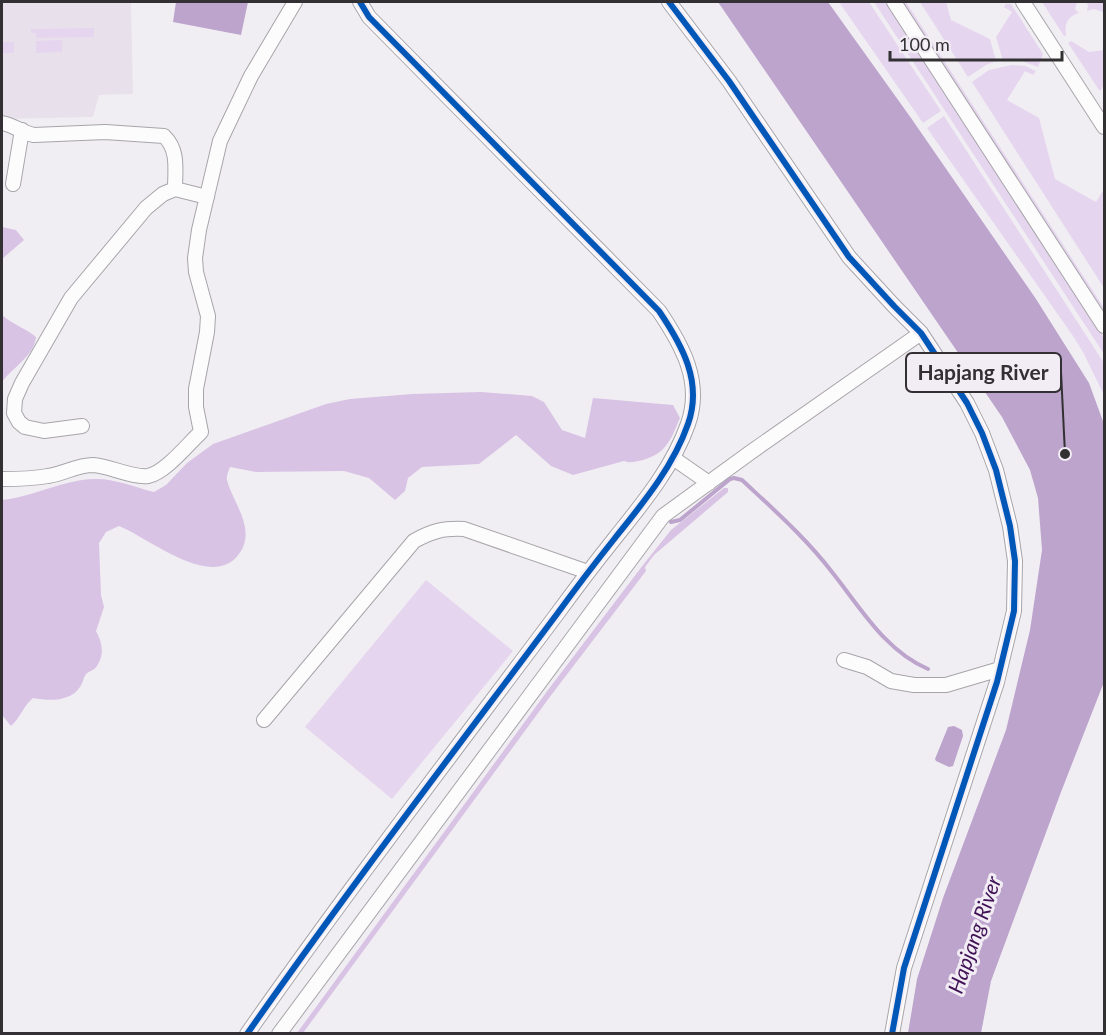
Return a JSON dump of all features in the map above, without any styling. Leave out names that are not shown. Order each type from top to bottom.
[{"type":"street","points":[[2,479],[22,480],[50,476],[90,465],[148,476],[171,462],[201,432],[196,407],[196,388],[208,315],[196,272],[195,258],[207,197],[220,141],[251,76],[295,2]]},
{"type":"street","points":[[247,1034],[319,931],[588,572],[649,495],[673,458],[689,423],[693,399],[691,368],[678,339],[658,311],[369,17],[360,2]]},
{"type":"street","points":[[669,2],[729,81],[849,256],[921,333],[967,403],[982,434],[1002,489],[1015,561],[1014,611],[1000,669],[904,968],[892,1034]]},
{"type":"street","points":[[894,2],[1104,326]]},
{"type":"street","points":[[1023,2],[1102,118]]},
{"type":"street","points":[[2,123],[34,135],[105,132],[164,136],[174,150],[175,189]]},
{"type":"street","points":[[13,184],[22,130]]},
{"type":"street","points":[[82,426],[44,431],[25,427],[14,413],[15,399],[22,383],[71,298],[146,208],[163,194],[175,189],[207,197]]},
{"type":"street","points":[[279,1034],[663,516],[921,333]]},
{"type":"street","points":[[673,458],[709,483]]},
{"type":"street","points":[[264,720],[414,542],[425,535],[444,528],[464,528],[588,572]]},
{"type":"street","points":[[844,660],[867,667],[891,681],[914,685],[946,685],[1000,669]]},
{"type":"shaded area","points":[[2,2],[131,2],[133,94],[99,95],[93,117],[2,119]]},
{"type":"shaded area","points":[[839,2],[869,2],[941,111],[923,123]]},
{"type":"shaded area","points":[[874,2],[887,2],[1104,338],[1104,354]]},
{"type":"shaded area","points":[[902,2],[906,2],[1104,308],[1104,314]]},
{"type":"shaded area","points":[[920,2],[946,2],[951,20],[990,39],[996,61],[968,77]]},
{"type":"shaded area","points":[[1042,2],[1077,2],[1075,9],[1079,13],[1068,21],[1066,35],[1064,36]]},
{"type":"shaded area","points":[[1086,2],[1104,2],[1104,12],[1094,9],[1087,11]]},
{"type":"shaded area","points":[[1006,4],[1011,4],[1043,54],[1038,67],[1019,60],[1003,61],[996,37],[1012,12],[1004,7]]},
{"type":"shaded area","points":[[94,28],[94,37],[36,38],[36,33],[31,33],[31,29]]},
{"type":"shaded area","points":[[62,40],[62,52],[36,53],[36,41]]},
{"type":"shaded area","points":[[1071,41],[1089,52],[1104,50],[1104,84],[1101,90],[1068,43]]},
{"type":"shaded area","points":[[2,42],[14,42],[14,53],[2,53]]},
{"type":"shaded area","points":[[1012,65],[1025,66],[1036,71],[1033,75],[1025,71],[1007,100],[1039,118],[1055,179],[1096,202],[1104,189],[1104,288],[972,82],[989,70]]},
{"type":"shaded area","points":[[944,116],[1104,363],[1104,395],[1073,336],[927,128]]},
{"type":"shaded area","points":[[2,227],[16,230],[24,240],[2,259]]},
{"type":"shaded area","points":[[2,315],[36,337],[27,356],[2,382]]},
{"type":"shaded area","points":[[481,392],[532,396],[544,402],[562,430],[585,438],[593,398],[673,405],[680,418],[671,439],[663,449],[643,460],[624,461],[573,475],[551,466],[516,435],[479,464],[422,467],[408,478],[405,491],[395,500],[369,478],[344,471],[256,472],[230,467],[227,480],[245,531],[244,543],[239,554],[227,564],[213,567],[197,565],[119,526],[106,532],[99,543],[101,595],[104,607],[96,631],[102,648],[97,666],[86,674],[76,692],[65,698],[46,700],[33,698],[11,726],[2,715],[2,500],[25,496],[70,482],[94,479],[116,481],[154,492],[166,485],[187,463],[213,444],[326,404],[350,399],[412,394]]},
{"type":"shaded area","points":[[724,488],[728,488],[728,492],[654,555],[645,567],[646,571],[552,694],[303,1033],[297,1033],[548,690],[643,565],[671,530]]},
{"type":"shaded area","points":[[426,580],[513,651],[392,799],[305,727]]},
{"type":"water","points":[[176,2],[248,2],[241,35],[173,22]]},
{"type":"water","points":[[718,2],[828,2],[1036,299],[1089,383],[1104,424],[1104,682],[991,981],[981,1033],[908,1033],[917,979],[943,898],[1006,730],[1030,630],[1042,550],[1038,498],[1030,470],[1002,417]]},
{"type":"water","points":[[954,726],[962,730],[963,736],[953,766],[949,767],[935,759],[948,727]]},
{"type":"waterway","points":[[671,522],[680,520],[730,479],[742,480],[811,547],[886,640],[913,661],[928,669]]},
{"type":"cycle path","points":[[247,1034],[400,822],[666,470],[682,440],[692,408],[693,393],[688,364],[659,311],[369,17],[360,2]]},
{"type":"cycle path","points":[[669,2],[729,81],[849,257],[921,333],[967,403],[982,433],[996,470],[1010,526],[1015,561],[1014,611],[997,682],[904,968],[892,1034]]},
{"type":"place","name":"Hapjang River","points":[[1065,454]]}]
